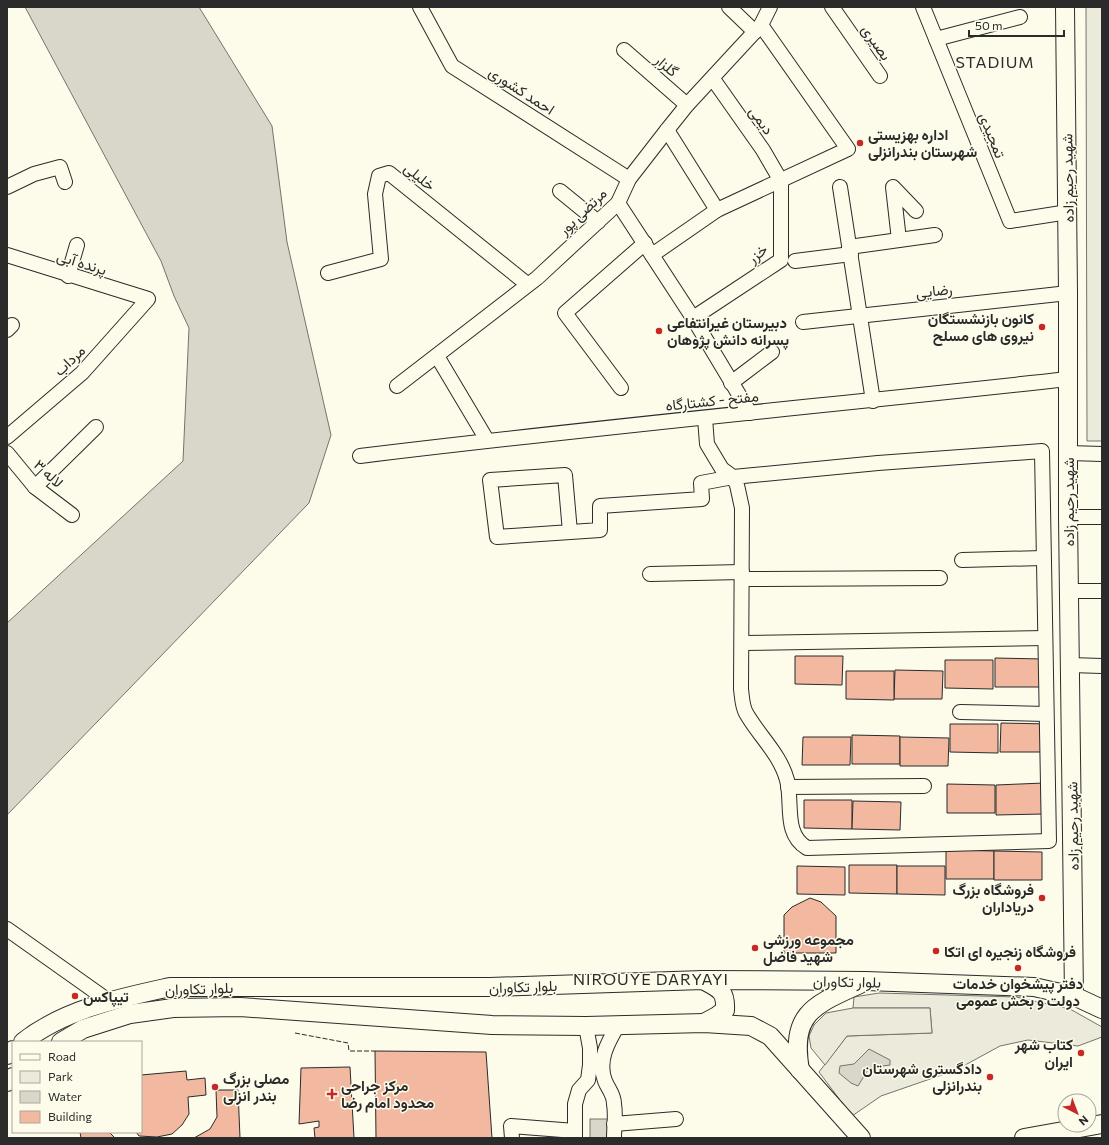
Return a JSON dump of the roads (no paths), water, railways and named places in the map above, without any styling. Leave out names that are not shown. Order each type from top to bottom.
[{"type":"main road","name":"شهید رحیم زاده","points":[[1065,7],[1068,212],[1068,517],[1074,996]]},
{"type":"main road","name":"بلوار تکاوران","points":[[25,1041],[76,1012],[170,987],[490,987],[704,980],[866,981],[1034,987],[1074,996],[1102,1010]]},
{"type":"main road","points":[[704,980],[722,991],[726,1000],[724,1010],[717,1016],[704,1023]]},
{"type":"main road","points":[[861,1138],[800,1070],[797,1045],[800,1027],[806,1016],[822,1001],[866,981]]},
{"type":"main road","name":"بلوار تکاوران","points":[[63,1041],[83,1029],[130,1014],[173,1008],[240,1007],[492,1025],[586,1026],[704,1023],[751,1026],[770,1036],[800,1070]]},
{"type":"main road","points":[[1024,1138],[1102,1124]]},
{"type":"street","name":"احمد کشوری","points":[[420,7],[452,66],[629,179]]},
{"type":"street","points":[[621,388],[565,313],[648,249],[717,210],[848,149],[758,28],[729,7]]},
{"type":"street","name":"مرتضی پور","points":[[397,386],[527,284],[537,278],[618,203],[629,179],[667,130],[687,105],[713,79],[758,28],[770,7]]},
{"type":"street","name":"بصیری","points":[[832,7],[880,76]]},
{"type":"street","name":"تمجیدی","points":[[923,7],[1010,221],[1068,212]]},
{"type":"street","points":[[936,39],[1020,17]]},
{"type":"street","name":"گلزار","points":[[624,50],[687,105]]},
{"type":"street","name":"دیمی","points":[[713,79],[763,150],[781,181]]},
{"type":"street","points":[[667,130],[717,210]]},
{"type":"street","points":[[7,187],[34,174],[60,167],[64,182]]},
{"type":"street","name":"خلیلی","points":[[328,273],[382,259],[375,194],[379,176],[389,173],[527,284]]},
{"type":"street","name":"خزر","points":[[693,318],[781,260],[781,181]]},
{"type":"street","points":[[840,187],[874,401]]},
{"type":"street","points":[[899,240],[893,187],[916,211]]},
{"type":"street","points":[[560,191],[598,222]]},
{"type":"street","points":[[618,203],[693,318],[750,413]]},
{"type":"street","points":[[795,261],[899,240],[935,235]]},
{"type":"street","points":[[68,276],[77,245]]},
{"type":"street","name":"پرنده آبی","points":[[7,256],[148,300]]},
{"type":"street","name":"رضایی","points":[[803,322],[1068,293]]},
{"type":"street","name":"مرداب","points":[[7,437],[82,373],[148,300]]},
{"type":"street","points":[[732,383],[772,352]]},
{"type":"street","points":[[437,356],[488,440]]},
{"type":"street","name":"مفتح - کشتارگاه","points":[[360,456],[488,440],[874,401],[1068,379]]},
{"type":"street","points":[[570,532],[565,475],[490,480],[497,537],[600,530],[600,506],[702,499],[701,483],[733,477],[878,462],[1042,451],[1049,841],[807,848],[798,843],[793,832],[788,787],[783,767],[745,711],[741,689],[742,508],[737,485],[733,477],[722,469],[707,444],[705,418]]},
{"type":"street","points":[[35,487],[96,427]]},
{"type":"street","name":"لاله ۳","points":[[7,453],[35,487],[72,514]]},
{"type":"street","points":[[1069,453],[1102,454]]},
{"type":"street","points":[[1068,517],[1102,517]]},
{"type":"street","points":[[962,560],[1043,558]]},
{"type":"street","points":[[650,574],[940,578]]},
{"type":"street","points":[[1069,591],[1102,591]]},
{"type":"street","points":[[742,643],[1045,638]]},
{"type":"street","points":[[1070,665],[1102,666]]},
{"type":"street","points":[[960,712],[1046,714]]},
{"type":"street","points":[[788,787],[924,786]]},
{"type":"street","points":[[7,929],[110,1002]]},
{"type":"street","points":[[618,1025],[606,1045],[602,1064],[605,1081],[611,1090],[614,1103],[614,1131],[676,1119]]},
{"type":"street","points":[[512,1138],[511,1126],[575,1134],[575,1104],[579,1090],[588,1080],[590,1065],[590,1048],[586,1026]]},
{"type":"water","points":[[25,7],[199,7],[272,126],[287,242],[331,435],[309,503],[7,815],[7,623],[183,461],[189,328],[174,296],[161,261]]},
{"type":"water","points":[[869,1049],[890,1060],[890,1065],[869,1068],[858,1086],[851,1083],[839,1073],[840,1066],[854,1064]]},
{"type":"water","points":[[590,1119],[609,1119],[609,1138],[590,1138]]},
{"type":"place","name":"اداره بهزیستی شهرستان بندرانزلی","points":[[860,143]]},
{"type":"place","name":"کانون بازنشستگان نیروی های مسلح","points":[[1042,327]]},
{"type":"place","name":"دبیرستان غیرانتفاعی پسرانه دانش پژوهان","points":[[659,331]]},
{"type":"place","name":"فروشگاه بزرگ دریاداران","points":[[1042,898]]},
{"type":"place","name":"مجموعه ورزشی شهید فاضل","points":[[755,948]]},
{"type":"place","name":"فروشگاه زنجیره ای اتکا","points":[[936,951]]},
{"type":"place","name":"دفتر پیشخوان خدمات دولت و بخش عمومی","points":[[1018,968]]},
{"type":"place","name":"تیپاکس","points":[[75,996]]},
{"type":"place","name":"کتاب شهر ایران","points":[[1081,1053]]},
{"type":"place","name":"دادگستری شهرستان بندرانزلی","points":[[990,1077]]},
{"type":"place","name":"مصلی بزرگ بندر انزلی","points":[[215,1087]]},
{"type":"place","name":"مرکز جراحی محدود امام رضا","points":[[332,1094]]},
{"type":"district","name":"STADIUM","points":[[995,61]]},
{"type":"district","name":"NIROUYE DARYAYI","points":[[651,978]]}]
